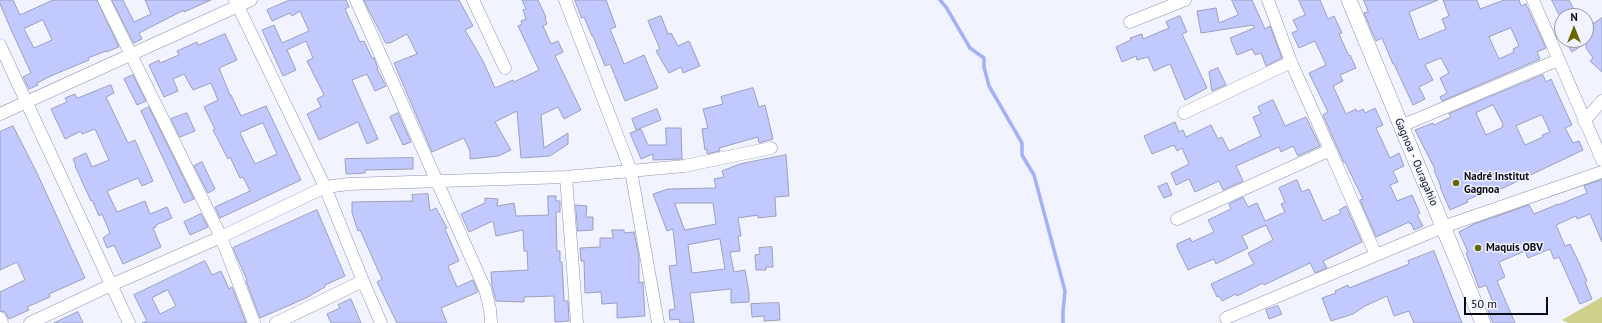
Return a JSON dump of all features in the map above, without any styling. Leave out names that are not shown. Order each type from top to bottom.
[{"type":"main road","name":"Gagnoa - Ouragahio","points":[[1348,0],[1483,323]]},
{"type":"street","points":[[104,0],[220,237],[254,323]]},
{"type":"street","points":[[0,114],[27,103],[237,3],[251,0]]},
{"type":"street","points":[[356,0],[485,289],[490,309],[491,323]]},
{"type":"street","points":[[473,0],[505,68]]},
{"type":"street","points":[[564,0],[631,172],[658,323]]},
{"type":"street","points":[[1130,22],[1185,0]]},
{"type":"street","points":[[1268,0],[1292,62],[1376,255]]},
{"type":"street","points":[[1532,0],[1602,160]]},
{"type":"street","points":[[237,3],[325,187],[381,323]]},
{"type":"street","points":[[0,45],[129,323]]},
{"type":"street","points":[[1401,126],[1558,60]]},
{"type":"street","points":[[1184,113],[1292,62]]},
{"type":"street","points":[[1584,121],[1602,101]]},
{"type":"street","points":[[30,323],[111,285],[220,237],[325,187],[349,184],[566,178],[684,166],[771,148]]},
{"type":"street","points":[[1177,219],[1330,150]]},
{"type":"street","points":[[1226,318],[1443,227],[1602,172]]},
{"type":"street","points":[[566,178],[577,323]]},
{"type":"street","points":[[276,323],[363,281]]},
{"type":"street","points":[[0,318],[2,323]]},
{"type":"green space","points":[[1602,297],[1602,323],[1568,323],[1562,320]]},
{"type":"building","points":[[0,0],[13,0],[20,15],[53,0],[97,0],[119,47],[88,58],[89,60],[53,75],[29,89],[23,77],[31,73],[0,4]],"holes":[[[43,20],[52,40],[34,48],[24,29]]]},
{"type":"building","points":[[112,0],[123,0],[134,22],[151,14],[145,0],[211,0],[184,12],[184,10],[139,33],[142,39],[134,43]]},
{"type":"building","points":[[290,0],[346,0],[349,7],[345,9],[360,42],[364,41],[372,58],[374,58],[377,69],[386,86],[375,91],[367,74],[352,80],[378,139],[367,144],[358,122],[319,140],[307,114],[321,107],[317,99],[324,95],[307,61],[313,58],[306,41],[287,50],[296,70],[283,76],[262,30],[274,25],[282,43],[309,31],[300,11],[292,16],[290,13],[272,21],[267,10]]},
{"type":"building","points":[[364,0],[459,0],[473,26],[465,30],[483,61],[495,88],[513,80],[514,82],[539,70],[518,26],[522,24],[521,21],[526,19],[523,10],[526,9],[522,0],[538,0],[546,17],[547,24],[543,26],[551,44],[558,41],[563,52],[555,56],[581,110],[564,119],[558,107],[541,115],[544,148],[568,133],[568,144],[550,156],[521,158],[517,111],[495,122],[511,150],[498,156],[470,159],[470,151],[464,138],[432,152],[394,63],[417,54],[407,34],[390,43],[386,43]]},
{"type":"building","points":[[575,0],[606,0],[616,27],[610,29],[624,64],[644,55],[658,88],[625,101],[610,64],[605,66],[593,36],[584,17],[582,18]]},
{"type":"building","points":[[1232,0],[1252,0],[1265,29],[1270,26],[1282,58],[1266,66],[1261,53],[1255,55],[1252,49],[1237,55],[1230,38],[1254,28],[1253,25],[1201,33],[1197,11],[1216,8],[1219,23],[1238,15]]},
{"type":"building","points":[[1299,0],[1320,0],[1328,19],[1334,16],[1342,33],[1339,34],[1356,68],[1340,75],[1343,81],[1333,86],[1346,114],[1356,109],[1357,112],[1363,109],[1365,113],[1375,108],[1383,125],[1376,128],[1390,158],[1399,153],[1404,166],[1393,171],[1398,182],[1390,185],[1397,201],[1412,195],[1420,213],[1417,215],[1423,226],[1414,230],[1409,222],[1376,237],[1360,200],[1363,199],[1345,162],[1344,163],[1323,115],[1328,112],[1309,73],[1326,65],[1315,41],[1299,48],[1292,33],[1298,30],[1293,20],[1305,15]]},
{"type":"building","points":[[1364,0],[1438,0],[1409,12],[1419,40],[1446,29],[1442,19],[1449,16],[1443,0],[1477,0],[1480,9],[1504,0],[1519,0],[1521,6],[1526,4],[1546,48],[1537,52],[1540,59],[1442,101],[1440,97],[1447,93],[1440,78],[1449,73],[1441,58],[1426,64],[1425,65],[1433,80],[1419,87],[1425,99],[1413,105],[1382,38],[1376,41],[1364,13],[1368,12]],"holes":[[[1511,28],[1519,46],[1513,49],[1514,52],[1499,59],[1489,37]]]},
{"type":"building","points":[[1552,0],[1569,0],[1573,8],[1556,8]]},
{"type":"building","points":[[661,16],[668,34],[671,33],[678,46],[689,41],[700,66],[683,73],[681,67],[669,73],[656,51],[660,49],[648,21]]},
{"type":"building","points":[[1180,16],[1187,32],[1182,34],[1207,88],[1185,100],[1170,64],[1154,71],[1148,57],[1137,60],[1136,56],[1122,62],[1116,47],[1131,40],[1130,38],[1142,34],[1143,39],[1169,28],[1166,22]]},
{"type":"building","points":[[1602,18],[1602,72],[1590,61],[1593,58],[1586,48],[1594,48],[1594,23]]},
{"type":"building","points":[[225,34],[237,60],[219,68],[230,95],[241,116],[266,106],[301,180],[220,218],[215,207],[250,191],[243,177],[240,178],[230,157],[228,159],[213,130],[215,129],[204,107],[218,100],[211,83],[193,90],[184,74],[173,79],[178,91],[164,97],[149,65],[159,60],[160,63],[179,55],[177,51],[197,42],[198,45]],"holes":[[[263,123],[277,154],[255,164],[240,133]]]},
{"type":"building","points":[[1570,48],[1578,48],[1572,52]]},
{"type":"building","points":[[1218,68],[1226,85],[1212,91],[1209,72]]},
{"type":"building","points":[[133,75],[146,101],[137,105],[124,79]]},
{"type":"building","points":[[1543,75],[1546,82],[1551,79],[1572,125],[1565,128],[1573,143],[1579,141],[1583,150],[1503,188],[1486,194],[1485,192],[1467,200],[1468,202],[1450,210],[1440,187],[1434,170],[1435,169],[1415,130],[1433,123],[1434,125],[1451,117],[1449,114]],"holes":[[[1493,105],[1503,124],[1503,127],[1486,135],[1476,113]],[[1542,115],[1550,132],[1542,135],[1543,137],[1525,145],[1516,126]]]},
{"type":"building","points":[[111,85],[114,93],[106,97],[128,143],[135,140],[153,181],[142,186],[138,178],[107,191],[117,212],[145,201],[150,214],[167,207],[172,218],[156,225],[156,227],[153,228],[161,247],[123,264],[114,245],[107,248],[103,238],[110,233],[102,214],[99,216],[92,200],[91,201],[73,159],[86,153],[92,167],[109,160],[95,129],[82,134],[81,131],[65,139],[51,109],[67,102],[65,98],[75,94],[77,98]]},
{"type":"building","points":[[753,88],[759,107],[765,105],[773,139],[759,143],[758,137],[719,148],[720,151],[707,154],[702,129],[708,128],[703,109],[723,104],[721,97]]},
{"type":"building","points":[[1273,100],[1285,126],[1306,117],[1320,146],[1298,156],[1293,146],[1281,152],[1279,147],[1236,166],[1243,181],[1223,190],[1219,181],[1195,192],[1189,179],[1176,185],[1171,173],[1189,164],[1182,148],[1177,151],[1174,145],[1152,154],[1144,136],[1175,122],[1179,132],[1183,130],[1186,137],[1211,125],[1218,139],[1222,137],[1229,151],[1261,136],[1253,117],[1261,114],[1258,107]]},
{"type":"building","points":[[149,107],[194,199],[184,203],[141,111]]},
{"type":"building","points":[[657,109],[661,120],[636,130],[632,119]]},
{"type":"building","points":[[187,113],[195,131],[180,137],[171,119]]},
{"type":"building","points":[[398,113],[411,142],[403,145],[390,117]]},
{"type":"building","points":[[13,126],[37,173],[85,278],[49,294],[50,297],[27,307],[29,310],[9,319],[5,312],[0,311],[0,292],[25,280],[17,262],[0,270],[0,132]]},
{"type":"building","points":[[666,128],[681,128],[682,159],[653,160],[653,154],[641,159],[630,133],[641,129],[648,145],[666,145]]},
{"type":"building","points":[[786,155],[789,196],[775,197],[776,216],[758,218],[758,215],[738,218],[741,236],[738,236],[740,251],[730,252],[734,272],[745,270],[749,292],[749,302],[731,303],[731,289],[690,293],[694,323],[680,323],[679,319],[670,320],[669,310],[675,309],[669,266],[677,265],[673,229],[667,231],[653,194],[668,189],[716,188],[714,179],[724,177],[722,171],[740,164]],"holes":[[[675,203],[713,203],[716,224],[685,230]],[[720,239],[725,269],[692,273],[688,245]]]},
{"type":"building","points":[[413,158],[413,169],[365,170],[365,173],[346,174],[345,159]]},
{"type":"building","points":[[202,162],[215,189],[208,193],[194,166]]},
{"type":"building","points":[[1297,180],[1302,192],[1309,189],[1323,221],[1341,213],[1339,210],[1346,206],[1362,242],[1323,261],[1327,268],[1315,273],[1310,263],[1264,285],[1263,283],[1237,296],[1236,294],[1222,301],[1219,296],[1217,297],[1211,284],[1254,264],[1248,253],[1273,240],[1266,225],[1242,236],[1248,248],[1216,264],[1214,259],[1188,270],[1177,244],[1190,238],[1192,242],[1214,232],[1208,220],[1231,209],[1229,204],[1243,197],[1248,207],[1257,203],[1265,221],[1285,212],[1281,204],[1285,202],[1279,188]]},
{"type":"building","points":[[1602,180],[1602,242],[1590,214],[1577,219],[1576,216],[1556,225],[1565,246],[1570,244],[1587,281],[1585,282],[1592,299],[1580,304],[1559,257],[1554,259],[1550,249],[1528,258],[1525,251],[1499,262],[1505,277],[1497,281],[1515,323],[1493,323],[1487,308],[1494,305],[1486,285],[1479,288],[1466,253],[1468,252],[1459,232],[1474,224],[1529,205],[1534,214],[1587,193],[1584,186]]},
{"type":"building","points":[[1167,183],[1172,195],[1164,198],[1158,187]]},
{"type":"building","points":[[428,194],[430,211],[436,208],[447,228],[445,229],[459,261],[448,266],[457,287],[473,280],[478,292],[441,308],[447,323],[397,323],[377,282],[382,279],[360,230],[358,231],[352,213],[352,202],[413,201],[412,195]]},
{"type":"building","points":[[548,196],[556,196],[556,201],[560,201],[560,212],[556,212],[557,251],[560,251],[560,262],[562,262],[564,301],[568,301],[569,321],[555,322],[554,296],[524,297],[524,302],[496,301],[492,286],[491,272],[528,270],[527,251],[524,251],[523,230],[496,236],[493,221],[469,232],[461,214],[485,203],[485,198],[498,199],[497,206],[514,203],[516,216],[548,215]]},
{"type":"building","points":[[576,205],[587,206],[586,217],[593,217],[593,230],[578,231]]},
{"type":"building","points":[[317,210],[345,276],[325,285],[325,287],[306,298],[260,318],[246,281],[247,280],[233,248]]},
{"type":"building","points":[[201,214],[208,227],[190,235],[184,222]]},
{"type":"building","points":[[612,230],[624,230],[624,233],[634,232],[639,257],[639,283],[643,282],[645,316],[617,318],[617,303],[602,304],[601,292],[585,293],[584,261],[581,261],[580,248],[600,247],[600,238],[613,238]]},
{"type":"building","points":[[772,247],[773,267],[766,267],[766,270],[756,270],[755,255],[760,254],[759,248]]},
{"type":"building","points":[[1434,251],[1462,323],[1414,323],[1409,311],[1394,316],[1387,296],[1365,306],[1353,314],[1331,321],[1322,298],[1336,293],[1335,291],[1348,285],[1349,288],[1409,264],[1408,261]]},
{"type":"building","points":[[205,261],[212,275],[221,271],[229,289],[232,287],[246,323],[142,323],[147,321],[134,295]],"holes":[[[168,290],[176,306],[160,314],[152,298]]]},
{"type":"building","points":[[351,299],[361,323],[331,323],[327,314],[340,308],[338,305]]},
{"type":"building","points":[[779,303],[780,320],[764,321],[764,316],[752,317],[751,304]]},
{"type":"building","points":[[1278,306],[1282,314],[1269,319],[1266,310]]},
{"type":"building","points":[[78,312],[83,323],[54,323]]},
{"type":"waterway","points":[[940,0],[946,7],[970,48],[984,58],[984,67],[989,86],[1022,143],[1022,155],[1034,175],[1065,291],[1063,323]]},
{"type":"place","name":"Nadré Institut Gagnoa","points":[[1456,183]]},
{"type":"place","name":"Maquis OBV","points":[[1478,248]]}]
